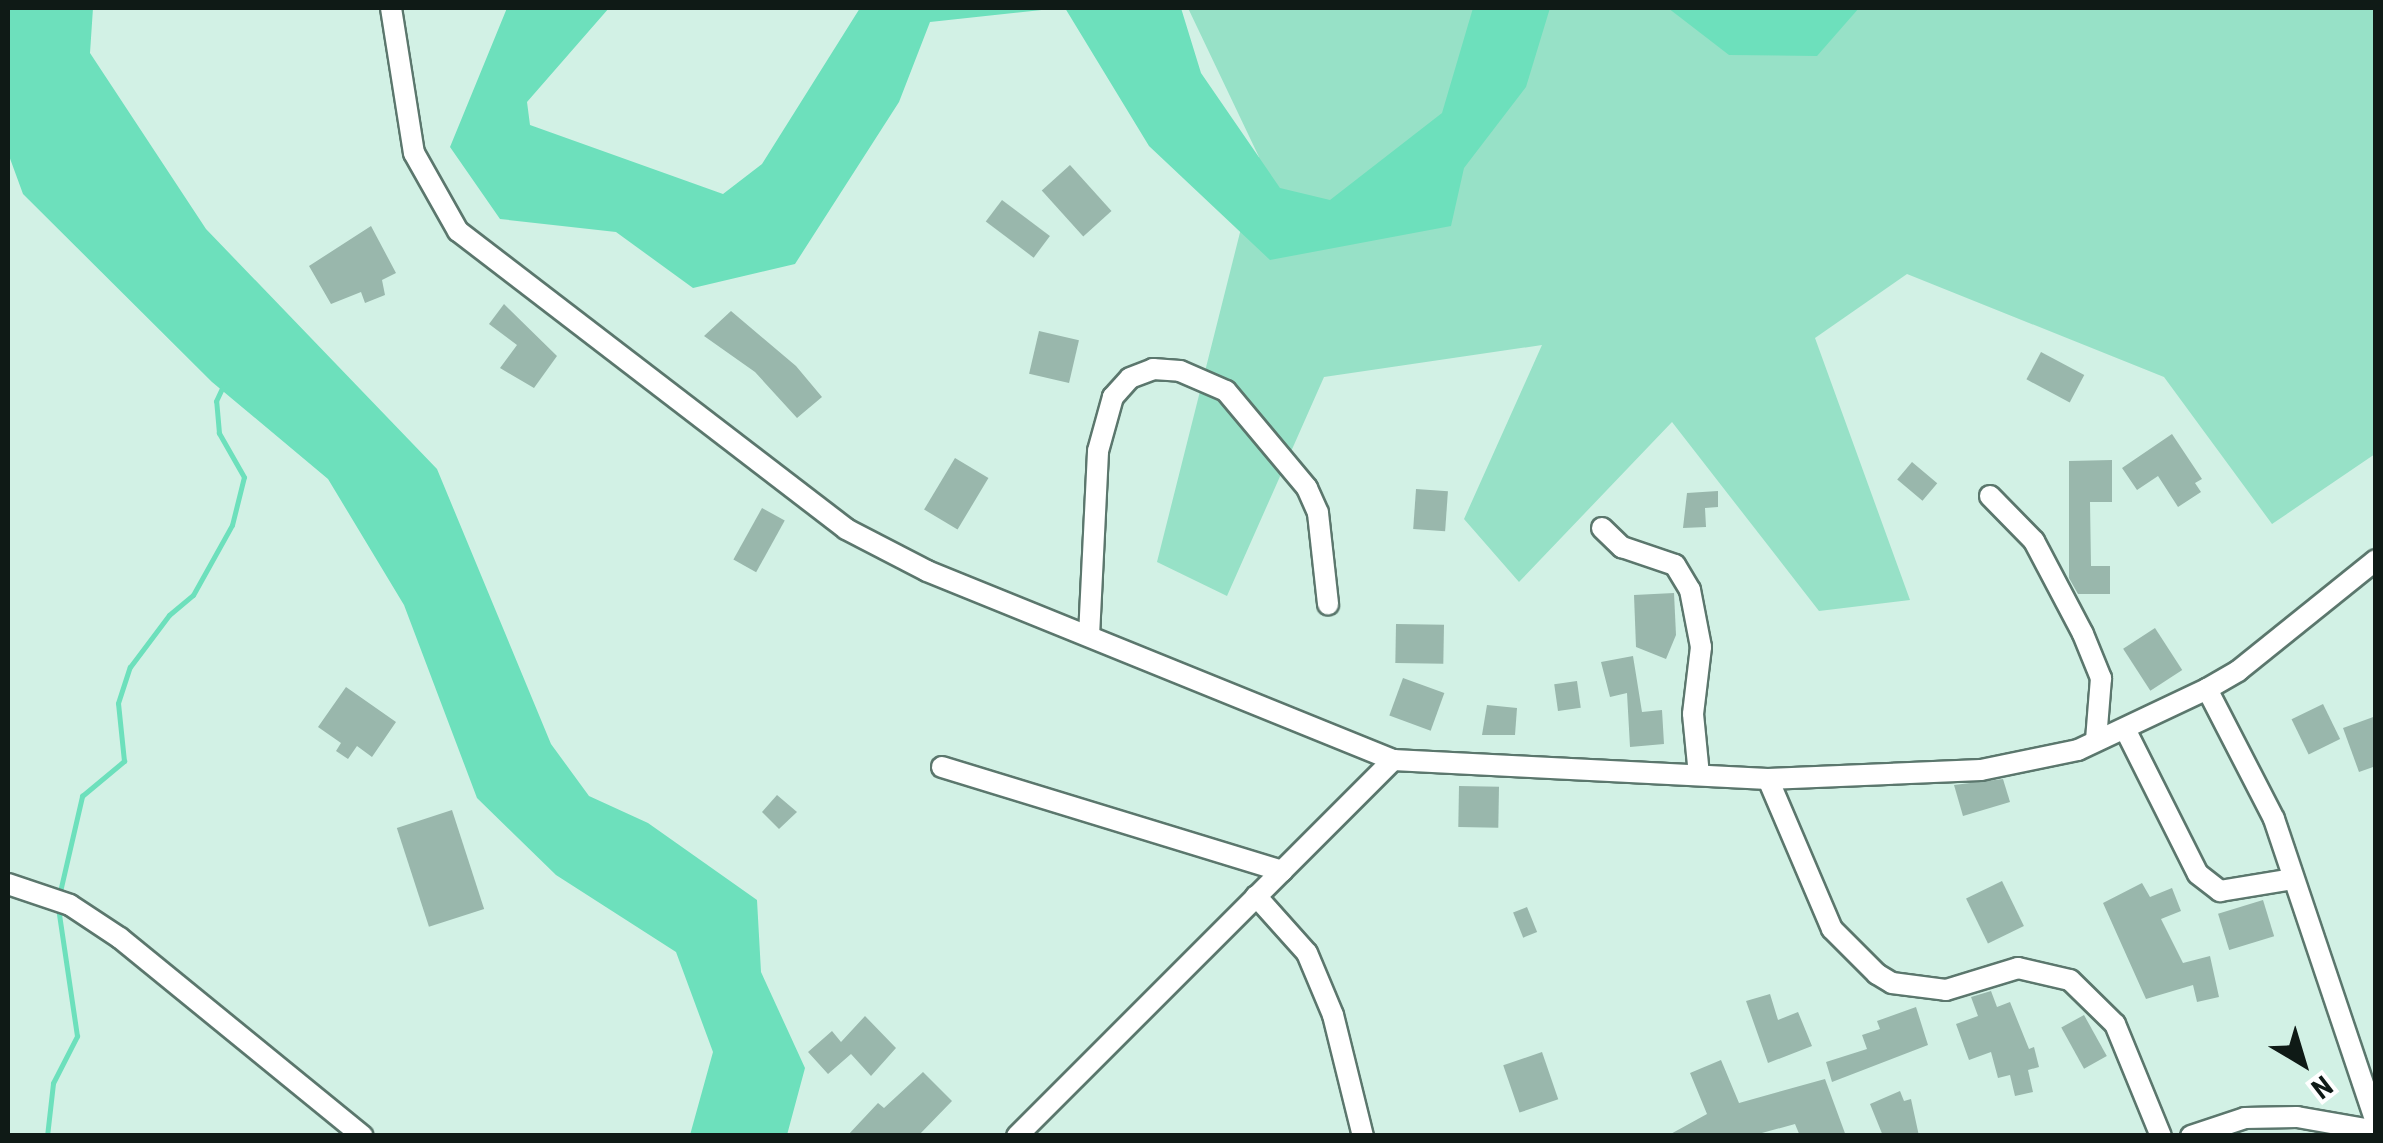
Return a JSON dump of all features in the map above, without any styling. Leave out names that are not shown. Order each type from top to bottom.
[{"type":"street","points":[[391,8],[414,153],[458,231],[846,529],[926,571],[1394,760],[1768,779],[1981,770],[2096,740],[2207,689],[2238,672],[2376,560]]},
{"type":"street","points":[[1089,636],[1098,451],[1113,397],[1130,378],[1153,369],[1180,371],[1226,392],[1307,488],[1318,514],[1328,604]]},
{"type":"street","points":[[1990,496],[2034,541],[2083,634],[2101,678],[2096,740]]},
{"type":"street","points":[[1602,528],[1622,547],[1675,565],[1690,590],[1701,647],[1693,714],[1700,775]]},
{"type":"street","points":[[2207,689],[2274,820],[2376,1122]]},
{"type":"street","points":[[2125,729],[2198,874],[2220,891],[2292,879]]},
{"type":"street","points":[[1016,1136],[1394,760]]},
{"type":"street","points":[[942,767],[1282,871]]},
{"type":"street","points":[[1768,779],[1832,929],[1877,974],[1892,983],[1946,990],[2018,968],[2070,980],[2114,1024],[2160,1136]]},
{"type":"street","points":[[8,884],[70,905],[363,1136]]},
{"type":"street","points":[[1256,896],[1307,953],[1333,1015],[1363,1136]]},
{"type":"street","points":[[2191,1136],[2262,1118],[2376,1130]]},
{"type":"shaded area","points":[[8,8],[93,8],[90,53],[206,229],[437,469],[551,744],[589,796],[648,823],[757,900],[761,972],[805,1068],[787,1135],[690,1135],[713,1052],[676,952],[556,875],[477,798],[404,605],[328,479],[212,382],[23,194],[8,153]]},
{"type":"shaded area","points":[[507,8],[609,8],[527,102],[530,125],[723,194],[762,164],[860,8],[1060,8],[930,22],[899,102],[795,264],[693,288],[616,232],[500,219],[450,147]]},
{"type":"shaded area","points":[[1065,8],[1181,8],[1201,73],[1280,188],[1330,200],[1442,113],[1473,8],[1550,8],[1526,87],[1464,168],[1451,226],[1270,260],[1149,146]]},
{"type":"shaded area","points":[[1188,8],[2375,8],[2375,454],[2272,524],[2164,377],[1907,274],[1815,338],[1910,600],[1819,611],[1672,422],[1519,582],[1464,519],[1542,345],[1324,377],[1227,596],[1157,562],[1259,157]]},
{"type":"shaded area","points":[[1668,8],[1859,8],[1817,56],[1729,55]]},
{"type":"building","points":[[1070,165],[1111,211],[1083,237],[1042,190]]},
{"type":"building","points":[[1002,200],[1050,236],[1034,258],[986,222]]},
{"type":"building","points":[[371,226],[396,273],[382,280],[385,295],[365,303],[361,292],[331,304],[309,266]]},
{"type":"building","points":[[504,304],[557,356],[534,388],[500,368],[517,345],[489,324]]},
{"type":"building","points":[[731,311],[796,366],[822,397],[797,418],[755,372],[704,336]]},
{"type":"building","points":[[1039,331],[1079,340],[1069,383],[1029,374]]},
{"type":"building","points":[[2041,352],[2084,375],[2070,402],[2026,379]]},
{"type":"building","points":[[2172,434],[2202,479],[2195,483],[2201,492],[2178,507],[2158,476],[2137,490],[2122,468]]},
{"type":"building","points":[[955,458],[988,478],[958,530],[924,509]]},
{"type":"building","points":[[2112,460],[2112,502],[2090,502],[2091,566],[2110,566],[2110,594],[2078,594],[2069,578],[2069,461]]},
{"type":"building","points":[[1912,462],[1937,483],[1922,501],[1897,480]]},
{"type":"building","points":[[1416,489],[1448,491],[1445,531],[1413,529]]},
{"type":"building","points":[[1718,491],[1718,507],[1705,508],[1706,527],[1683,528],[1687,493]]},
{"type":"building","points":[[762,508],[785,521],[756,572],[733,560]]},
{"type":"building","points":[[1674,593],[1676,635],[1666,659],[1636,647],[1634,595]]},
{"type":"building","points":[[1396,624],[1444,625],[1443,664],[1395,663]]},
{"type":"building","points":[[2155,628],[2182,670],[2150,691],[2123,649]]},
{"type":"building","points":[[1633,656],[1642,712],[1662,710],[1664,744],[1630,747],[1627,693],[1610,697],[1601,662]]},
{"type":"building","points":[[1403,678],[1444,693],[1431,731],[1389,716]]},
{"type":"building","points":[[1577,681],[1581,708],[1558,711],[1554,684]]},
{"type":"building","points":[[346,687],[396,722],[372,757],[357,746],[348,759],[336,751],[341,743],[318,727]]},
{"type":"building","points":[[2323,704],[2340,739],[2309,754],[2292,719]]},
{"type":"building","points":[[1487,705],[1517,708],[1515,735],[1482,735]]},
{"type":"building","points":[[2376,716],[2376,766],[2359,772],[2343,728]]},
{"type":"building","points":[[2003,779],[2010,802],[1963,816],[1954,785]]},
{"type":"building","points":[[1459,786],[1499,787],[1498,828],[1458,827]]},
{"type":"building","points":[[777,795],[797,812],[779,829],[762,812]]},
{"type":"building","points":[[452,810],[484,909],[429,927],[397,828]]},
{"type":"building","points":[[2002,881],[2024,926],[1988,943],[1966,899]]},
{"type":"building","points":[[2142,883],[2150,897],[2172,888],[2181,911],[2161,919],[2183,963],[2210,956],[2219,997],[2197,1002],[2193,985],[2146,999],[2103,903]]},
{"type":"building","points":[[2263,900],[2274,936],[2229,950],[2218,914]]},
{"type":"building","points":[[1527,907],[1537,932],[1523,938],[1513,913]]},
{"type":"building","points":[[1991,991],[1997,1007],[2010,1002],[2029,1049],[2034,1047],[2039,1067],[2028,1070],[2033,1092],[2015,1096],[2010,1075],[1998,1078],[1991,1052],[1969,1060],[1956,1024],[1978,1016],[1971,997]]},
{"type":"building","points":[[1770,994],[1778,1020],[1798,1012],[1812,1046],[1768,1063],[1746,1001]]},
{"type":"building","points":[[1916,1007],[1928,1045],[1832,1082],[1826,1062],[1867,1049],[1862,1035],[1880,1029],[1877,1021]]},
{"type":"building","points":[[2084,1015],[2107,1056],[2084,1069],[2061,1028]]},
{"type":"building","points":[[865,1016],[896,1048],[871,1076],[851,1054],[828,1074],[808,1052],[832,1031],[841,1042]]},
{"type":"building","points":[[1542,1052],[1558,1099],[1520,1113],[1503,1065]]},
{"type":"building","points":[[1721,1060],[1739,1103],[1825,1079],[1846,1136],[1800,1136],[1795,1124],[1751,1136],[1667,1136],[1707,1114],[1690,1073]]},
{"type":"building","points":[[923,1072],[952,1101],[918,1136],[847,1136],[878,1103],[884,1108]]},
{"type":"building","points":[[1900,1091],[1904,1101],[1911,1099],[1919,1136],[1883,1136],[1870,1104]]},
{"type":"waterway","points":[[59,896],[82,796],[124,761],[118,703],[130,667],[169,615],[193,595],[232,525],[244,477],[219,433],[216,401],[223,386]]},
{"type":"waterway","points":[[47,1136],[53,1083],[77,1036],[58,907]]}]
